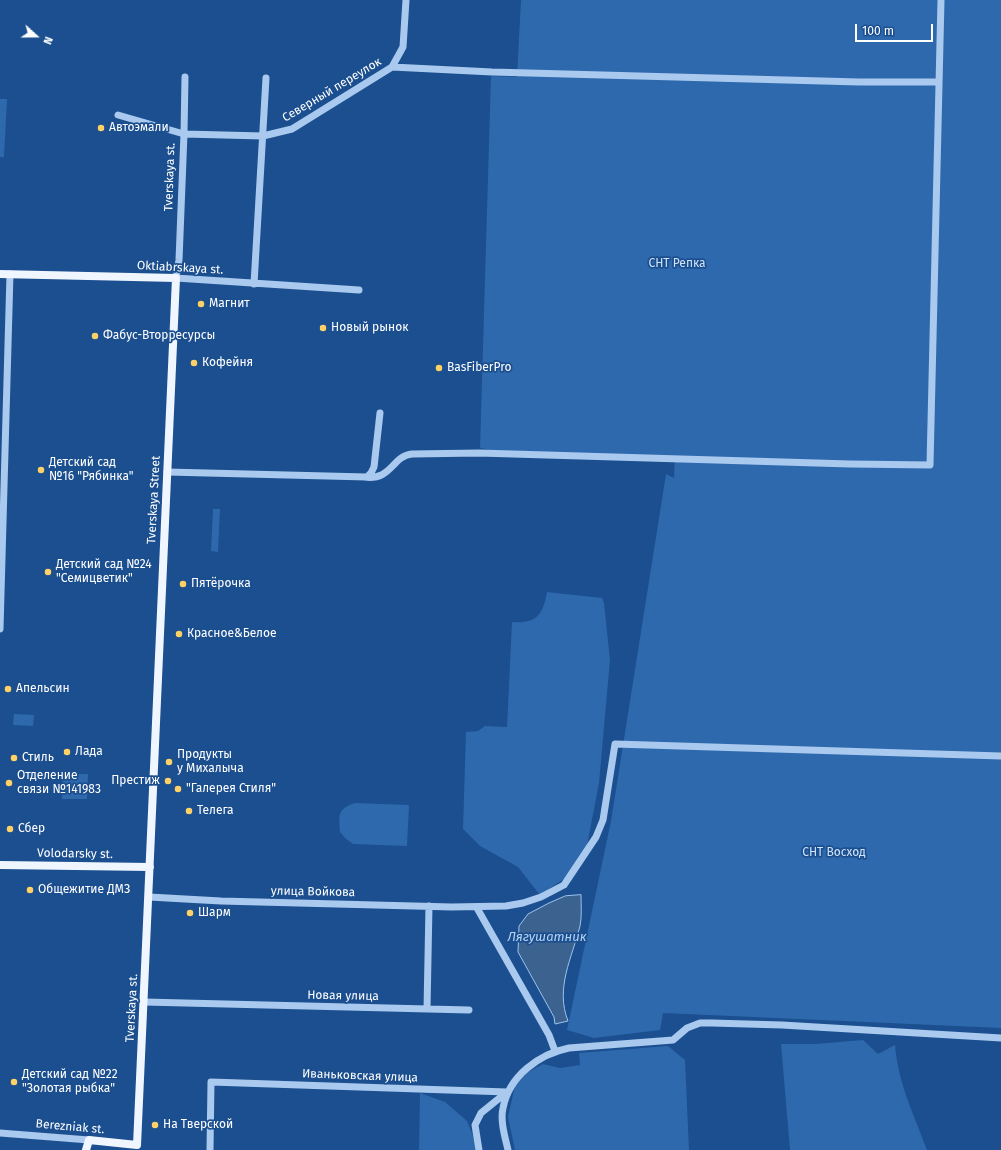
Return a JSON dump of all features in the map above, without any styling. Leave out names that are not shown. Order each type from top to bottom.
[{"type":"main road","name":"Oktiabrskaya st.","points":[[0,274],[176,278]]},
{"type":"main road","name":"Tverskaya Street","points":[[150,867],[176,278]]},
{"type":"main road","name":"Volodarsky st.","points":[[0,865],[150,867]]},
{"type":"main road","name":"Tverskaya st.","points":[[137,1147],[150,867]]},
{"type":"main road","name":"Berezniak st.","points":[[89,1140],[137,1147]]},
{"type":"main road","points":[[86,1150],[89,1140]]},
{"type":"street","name":"Северный переулок","points":[[263,136],[292,129],[392,67],[403,47],[406,0]]},
{"type":"street","points":[[167,472],[374,479],[390,470],[403,456],[412,454],[480,453],[930,465],[941,0]]},
{"type":"street","points":[[392,67],[492,72],[859,82],[939,82]]},
{"type":"street","name":"Tverskaya st.","points":[[176,278],[184,134],[185,77]]},
{"type":"street","name":"Северный переулок","points":[[254,284],[266,78]]},
{"type":"street","points":[[118,116],[184,134],[263,136]]},
{"type":"street","points":[[0,629],[3,422],[10,274]]},
{"type":"street","name":"Oktiabrskaya st.","points":[[176,278],[359,290]]},
{"type":"street","points":[[364,478],[369,475],[374,468],[380,413]]},
{"type":"street","name":"улица Войкова","points":[[149,897],[221,901],[477,908],[524,903],[541,897],[564,885],[596,837],[603,820],[615,744],[1001,756]]},
{"type":"street","points":[[427,1009],[430,906]]},
{"type":"street","points":[[477,908],[549,1035],[555,1051]]},
{"type":"street","name":"Новая улица","points":[[144,1002],[217,1005],[469,1010]]},
{"type":"street","points":[[479,1150],[475,1126],[481,1113],[507,1092],[517,1078],[538,1059],[555,1051],[569,1048],[673,1040],[687,1028],[700,1023],[782,1025],[1001,1038]]},
{"type":"street","name":"Иваньковская улица","points":[[210,1150],[211,1082],[507,1092]]},
{"type":"street","points":[[507,1092],[502,1109],[508,1150]]},
{"type":"street","name":"Berezniak st.","points":[[0,1132],[89,1140]]},
{"type":"green space","points":[[521,0],[1001,0],[1001,1028],[663,1013],[660,1030],[594,1038],[567,1030],[611,821],[666,474],[674,478],[675,456],[499,452],[480,448],[491,76],[517,77]]},
{"type":"green space","points":[[0,99],[7,99],[4,157],[0,157]]},
{"type":"green space","points":[[213,509],[220,509],[218,552],[211,551]]},
{"type":"green space","points":[[547,592],[602,598],[604,603],[610,660],[599,783],[586,851],[571,874],[540,895],[518,867],[480,846],[463,829],[466,732],[478,731],[485,726],[507,727],[512,622],[527,621],[537,616],[543,607]]},
{"type":"green space","points":[[14,714],[34,715],[33,726],[13,725]]},
{"type":"green space","points":[[63,774],[88,774],[87,799],[62,799]]},
{"type":"green space","points":[[355,803],[409,805],[407,846],[353,844],[345,838],[340,832],[340,813],[349,805]]},
{"type":"green space","points":[[863,1040],[878,1054],[895,1045],[899,1073],[927,1150],[790,1150],[781,1044],[816,1044]]},
{"type":"green space","points":[[668,1046],[685,1060],[689,1150],[515,1150],[508,1117],[515,1086],[528,1072],[543,1064],[560,1068],[580,1065],[579,1053]]},
{"type":"green space","points":[[420,1093],[445,1102],[467,1121],[473,1136],[476,1150],[419,1150]]},
{"type":"water","name":"Лягушатник","points":[[581,895],[580,926],[569,961],[564,985],[564,1009],[568,1021],[555,1024],[554,1017],[518,952],[519,926],[528,914],[549,903],[565,896]]},
{"type":"place","name":"Автоэмали","points":[[101,128]]},
{"type":"place","name":"Магнит","points":[[201,304]]},
{"type":"place","name":"Новый рынок","points":[[323,328]]},
{"type":"place","name":"Фабус-Вторресурсы","points":[[95,336]]},
{"type":"place","name":"Кофейня","points":[[194,363]]},
{"type":"place","name":"BasFiberPro","points":[[439,368]]},
{"type":"place","name":"Детский сад №16 \"Рябинка\"","points":[[41,470]]},
{"type":"place","name":"Детский сад №24 \"Семицветик\"","points":[[48,572]]},
{"type":"place","name":"Пятёрочка","points":[[183,584]]},
{"type":"place","name":"Красное&Белое","points":[[179,634]]},
{"type":"place","name":"Апельсин","points":[[8,689]]},
{"type":"place","name":"Лада","points":[[67,752]]},
{"type":"place","name":"Стиль","points":[[14,758]]},
{"type":"place","name":"Продукты у Михалыча","points":[[169,762]]},
{"type":"place","name":"Престиж","points":[[168,781]]},
{"type":"place","name":"Отделение связи №141983","points":[[9,783]]},
{"type":"place","name":"\"Галерея Стиля\"","points":[[178,789]]},
{"type":"place","name":"Телега","points":[[189,811]]},
{"type":"place","name":"Сбер","points":[[10,829]]},
{"type":"place","name":"Общежитие ДМЗ","points":[[30,890]]},
{"type":"place","name":"Шарм","points":[[190,913]]},
{"type":"place","name":"Детский сад №22 \"Золотая рыбка\"","points":[[14,1082]]},
{"type":"place","name":"На Тверской","points":[[155,1125]]},
{"type":"park label","name":"СНТ Репка","points":[[677,264]]},
{"type":"park label","name":"СНТ Восход","points":[[834,853]]}]
